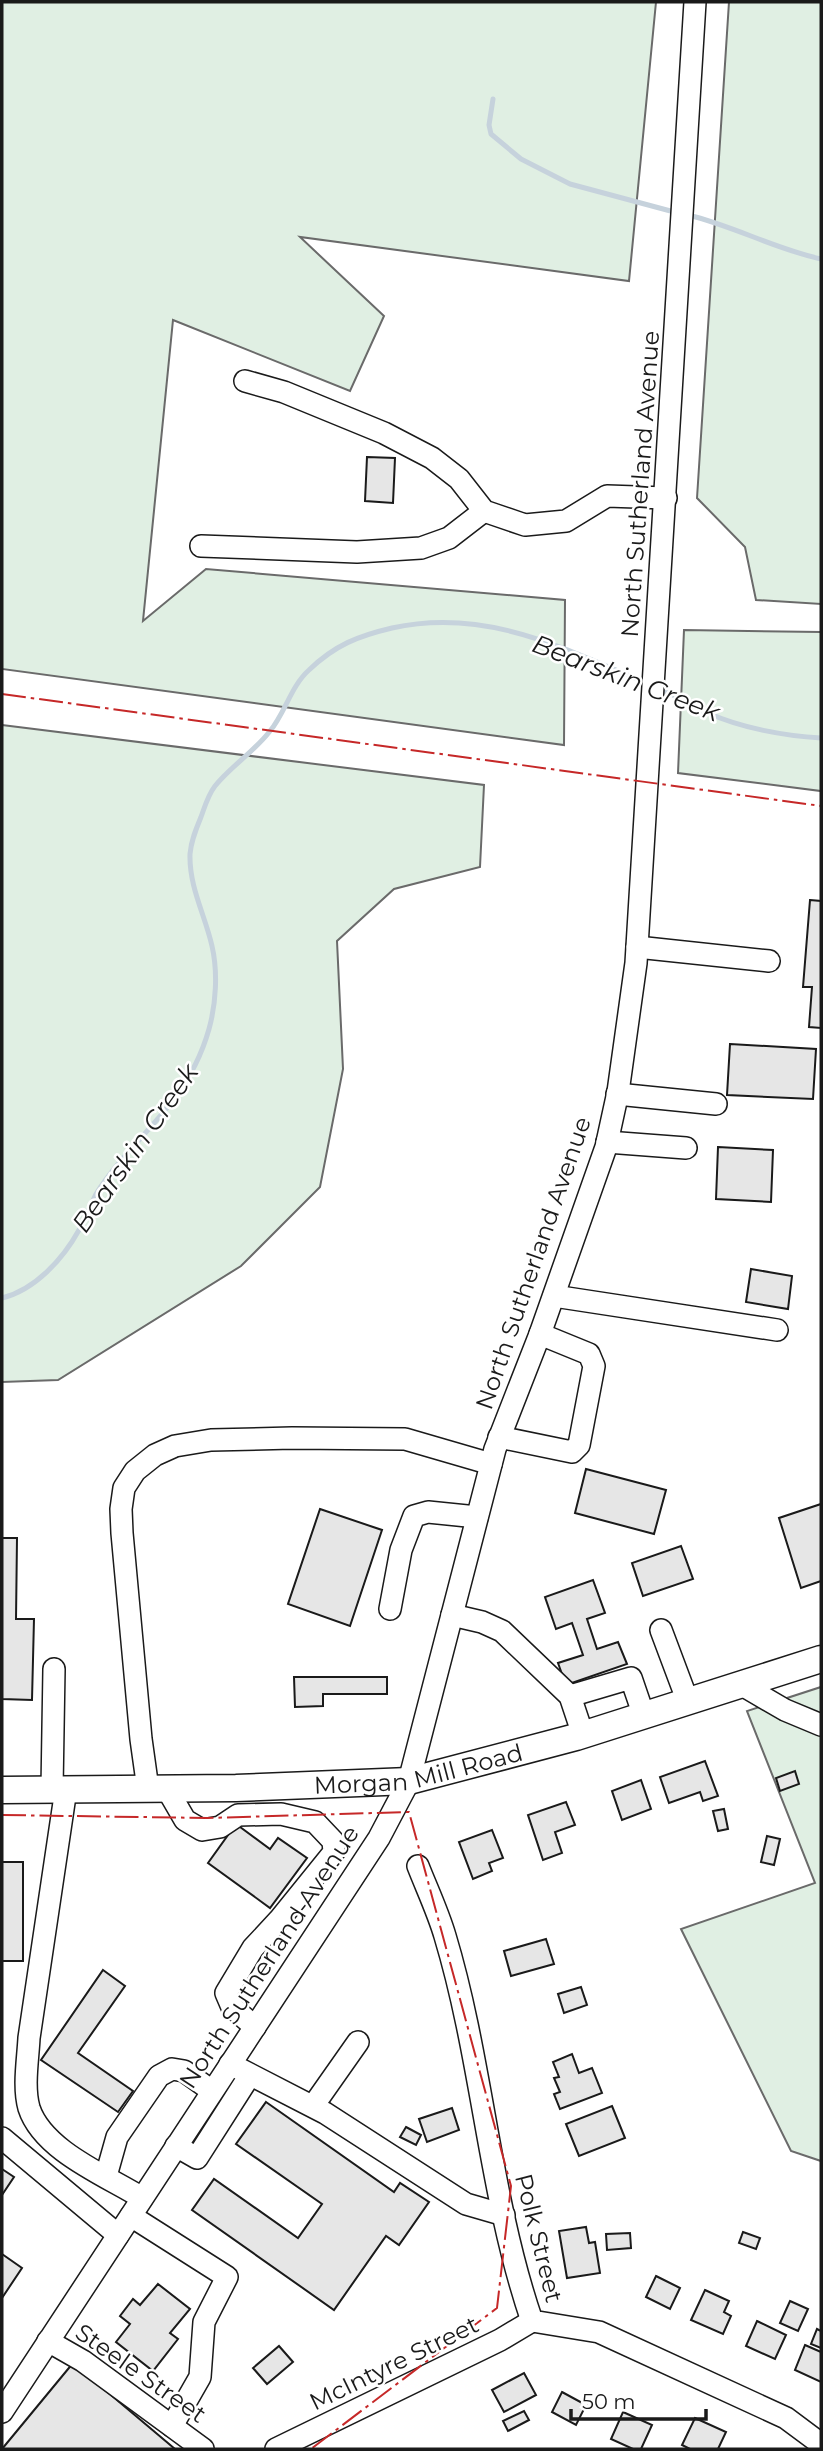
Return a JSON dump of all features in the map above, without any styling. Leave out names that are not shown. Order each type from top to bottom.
[{"type":"main road","name":"Morgan Mill Road","points":[[2,1790],[157,1789],[409,1781],[583,1735],[821,1660]]},
{"type":"street","name":"North Sutherland Avenue","points":[[2,2412],[379,1838],[409,1781],[499,1437],[554,1296],[607,1142],[617,1094],[637,947],[695,2]]},
{"type":"street","points":[[245,381],[284,392],[371,428],[432,458],[459,479],[484,512],[525,525],[566,521],[607,496],[666,498]]},
{"type":"street","points":[[201,547],[357,552],[421,548],[449,538],[484,512]]},
{"type":"street","points":[[637,947],[769,961]]},
{"type":"street","points":[[617,1094],[716,1104]]},
{"type":"street","points":[[607,1142],[685,1148]]},
{"type":"street","points":[[554,1296],[777,1330]]},
{"type":"street","points":[[499,1437],[572,1452],[579,1446],[594,1366],[589,1354],[540,1334]]},
{"type":"street","points":[[255,2027],[232,2007],[226,1993],[253,1948],[334,1852],[333,1841],[315,1822],[281,1814],[238,1815],[220,1827],[202,1830],[184,1820],[157,1789],[141,1740],[122,1533],[124,1488],[135,1471],[155,1455],[175,1446],[211,1440],[405,1439],[491,1464]]},
{"type":"street","points":[[390,1609],[401,1550],[414,1516],[428,1512],[477,1517]]},
{"type":"street","points":[[452,1615],[482,1622],[502,1631],[570,1696],[583,1735]]},
{"type":"street","points":[[661,1630],[688,1702]]},
{"type":"street","points":[[54,1669],[59,1789],[29,2038],[29,2107],[38,2125],[55,2144],[106,2176],[136,2207],[227,2277],[204,2322],[200,2377],[172,2426]]},
{"type":"street","points":[[570,1696],[631,1678],[644,1716]]},
{"type":"street","points":[[742,1685],[785,1710],[821,1725]]},
{"type":"street","points":[[313,1785],[315,1822]]},
{"type":"street","name":"Polk Street","points":[[418,1866],[445,1934],[463,2005],[504,2215],[532,2321],[599,2332],[786,2418],[819,2442]]},
{"type":"street","points":[[313,2106],[358,2042]]},
{"type":"street","points":[[230,2064],[313,2106],[466,2204],[504,2215]]},
{"type":"street","points":[[106,2176],[109,2157],[117,2137],[159,2076],[172,2069],[184,2071],[212,2091]]},
{"type":"street","points":[[176,2146],[197,2158],[250,2074]]},
{"type":"street","points":[[2,2138],[118,2235]]},
{"type":"street","name":"McIntyre Street","points":[[276,2449],[500,2340],[532,2321]]},
{"type":"street","name":"Steele Street","points":[[48,2341],[83,2361],[203,2449]]},
{"type":"green space","points":[[2,2],[656,2],[629,281],[300,237],[384,316],[350,391],[173,320],[143,621],[206,569],[565,600],[564,745],[2,669]]},
{"type":"green space","points":[[729,2],[821,2],[821,604],[756,600],[745,547],[697,498]]},
{"type":"green space","points":[[684,630],[821,632],[821,791],[678,773]]},
{"type":"green space","points":[[2,725],[484,785],[480,867],[394,889],[337,941],[343,1069],[320,1187],[241,1266],[58,1380],[2,1382]]},
{"type":"green space","points":[[821,1687],[821,2161],[791,2151],[681,1929],[815,1883],[747,1711]]},
{"type":"building","points":[[367,457],[395,458],[393,503],[365,501]]},
{"type":"building","points":[[810,900],[821,901],[821,1028],[809,1027],[812,987],[803,987]]},
{"type":"building","points":[[730,1044],[816,1049],[813,1099],[727,1095]]},
{"type":"building","points":[[718,1147],[773,1150],[771,1202],[716,1199]]},
{"type":"building","points":[[751,1269],[792,1276],[788,1309],[746,1302]]},
{"type":"building","points":[[586,1469],[666,1490],[654,1534],[575,1513]]},
{"type":"building","points":[[821,1504],[821,1581],[801,1588],[779,1518]]},
{"type":"building","points":[[320,1509],[382,1530],[350,1626],[288,1604]]},
{"type":"building","points":[[2,1538],[17,1538],[16,1619],[34,1619],[32,1700],[2,1699]]},
{"type":"building","points":[[681,1546],[693,1579],[643,1596],[632,1563]]},
{"type":"building","points":[[593,1580],[605,1613],[587,1619],[597,1649],[618,1642],[627,1664],[566,1685],[558,1663],[583,1655],[572,1623],[556,1629],[545,1597]]},
{"type":"building","points":[[294,1677],[387,1677],[387,1694],[323,1694],[323,1706],[295,1707]]},
{"type":"building","points":[[705,1761],[718,1796],[703,1801],[700,1792],[669,1803],[660,1777]]},
{"type":"building","points":[[795,1771],[799,1784],[780,1791],[776,1778]]},
{"type":"building","points":[[641,1780],[651,1809],[622,1820],[612,1791]]},
{"type":"building","points":[[566,1802],[575,1825],[555,1832],[562,1853],[543,1860],[528,1815]]},
{"type":"building","points":[[724,1809],[728,1829],[718,1831],[713,1811]]},
{"type":"building","points":[[236,1824],[270,1849],[278,1838],[307,1858],[270,1908],[208,1863]]},
{"type":"building","points":[[492,1830],[503,1858],[489,1863],[492,1871],[473,1879],[459,1842]]},
{"type":"building","points":[[767,1836],[780,1839],[774,1865],[761,1862]]},
{"type":"building","points":[[2,1862],[23,1862],[23,1961],[2,1961]]},
{"type":"building","points":[[546,1939],[554,1964],[511,1976],[504,1951]]},
{"type":"building","points":[[103,1970],[125,1986],[78,2053],[133,2091],[118,2112],[41,2060]]},
{"type":"building","points":[[581,1987],[587,2005],[564,2013],[558,1994]]},
{"type":"building","points":[[572,2054],[579,2073],[592,2068],[602,2093],[560,2109],[554,2094],[560,2092],[554,2078],[559,2077],[553,2062]]},
{"type":"building","points":[[266,2102],[394,2192],[400,2183],[429,2202],[399,2245],[386,2236],[334,2310],[192,2210],[214,2179],[298,2238],[322,2204],[236,2144]]},
{"type":"building","points":[[612,2106],[625,2138],[579,2156],[566,2124]]},
{"type":"building","points":[[452,2108],[459,2130],[427,2142],[419,2119]]},
{"type":"building","points":[[406,2127],[421,2135],[416,2145],[400,2137]]},
{"type":"building","points":[[2,2169],[14,2177],[2,2195]]},
{"type":"building","points":[[586,2227],[589,2243],[595,2242],[600,2273],[567,2278],[559,2231]]},
{"type":"building","points":[[743,2232],[760,2238],[756,2249],[739,2243]]},
{"type":"building","points":[[630,2233],[631,2248],[607,2250],[606,2234]]},
{"type":"building","points":[[2,2254],[22,2268],[2,2298]]},
{"type":"building","points":[[656,2276],[680,2288],[670,2309],[646,2297]]},
{"type":"building","points":[[158,2284],[190,2309],[170,2333],[178,2339],[153,2371],[116,2342],[130,2324],[120,2316],[133,2299],[140,2305]]},
{"type":"building","points":[[705,2290],[729,2301],[724,2312],[731,2316],[723,2334],[691,2320]]},
{"type":"building","points":[[790,2301],[808,2309],[798,2331],[780,2323]]},
{"type":"building","points":[[757,2321],[786,2335],[775,2359],[746,2346]]},
{"type":"building","points":[[817,2329],[821,2331],[821,2348],[811,2344]]},
{"type":"building","points":[[805,2345],[821,2352],[821,2382],[795,2370]]},
{"type":"building","points":[[279,2346],[293,2362],[267,2384],[253,2368]]},
{"type":"building","points":[[73,2363],[175,2449],[2,2449]]},
{"type":"building","points":[[524,2373],[536,2395],[504,2412],[492,2390]]},
{"type":"building","points":[[562,2392],[586,2405],[576,2425],[552,2412]]},
{"type":"building","points":[[524,2411],[529,2420],[508,2431],[503,2421]]},
{"type":"building","points":[[623,2412],[652,2425],[641,2449],[633,2449],[611,2439]]},
{"type":"building","points":[[695,2418],[726,2432],[718,2449],[690,2449],[682,2445]]},
{"type":"waterway","points":[[493,99],[489,125],[491,134],[521,159],[570,184],[678,213]]},
{"type":"waterway","points":[[688,215],[821,259]]},
{"type":"waterway","name":"Bearskin Creek","points":[[2,1298],[37,1281],[65,1252],[105,1181],[174,1099],[195,1066],[211,1019],[216,977],[212,946],[192,878],[190,854],[193,840],[213,789],[270,731],[297,684],[309,670],[338,648],[368,634],[427,623],[460,623],[493,627],[555,645],[649,684]]},
{"type":"waterway","name":"Bearskin Creek","points":[[658,688],[735,723],[778,733],[821,738]]},
{"type":"power","points":[[2,694],[821,806]]},
{"type":"power","points":[[2,1815],[207,1818],[409,1812],[511,2186],[497,2308],[311,2449]]}]
